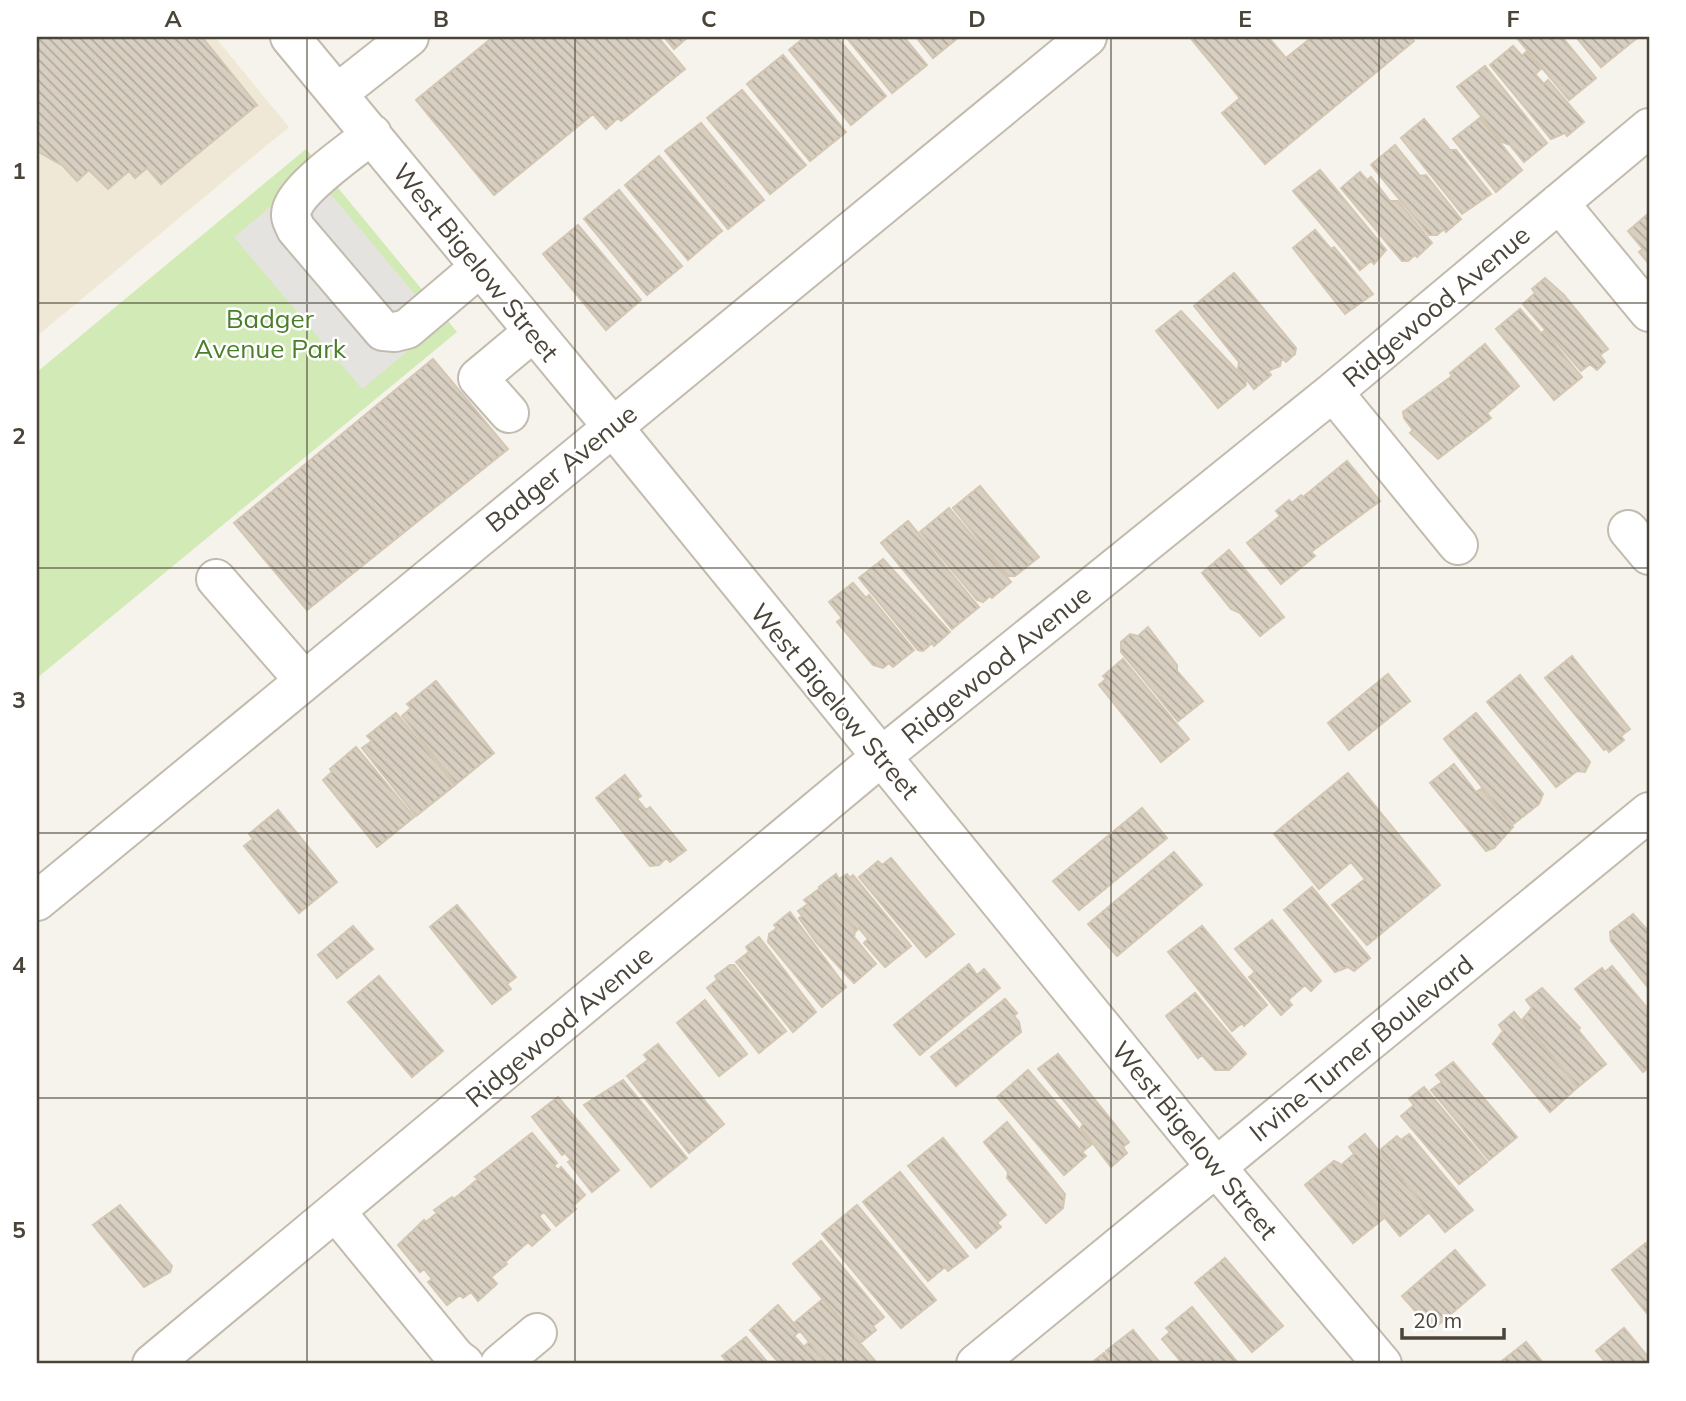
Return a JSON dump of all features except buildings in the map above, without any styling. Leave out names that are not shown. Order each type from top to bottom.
[{"type":"street","name":"West Bigelow Street","points":[[290,37],[612,426],[1216,1167],[1382,1364]]},
{"type":"street","points":[[338,93],[409,37]]},
{"type":"street","name":"Badger Avenue","points":[[37,901],[303,679],[1087,37]]},
{"type":"street","name":"Ridgewood Avenue","points":[[152,1364],[882,757],[1333,392],[1649,128]]},
{"type":"street","points":[[372,134],[301,194],[292,208],[290,218],[296,229],[383,331],[407,329],[480,267]]},
{"type":"street","points":[[1559,203],[1649,312]]},
{"type":"street","points":[[509,413],[478,378],[532,332]]},
{"type":"street","points":[[1333,392],[1458,545]]},
{"type":"street","points":[[216,579],[303,679]]},
{"type":"street","name":"Irvine Turner Boulevard","points":[[976,1364],[1649,812]]},
{"type":"street","points":[[336,1212],[464,1364]]},
{"type":"street","points":[[500,1364],[537,1333]]},
{"type":"shaded area","points":[[37,37],[215,37],[289,127],[37,336]]},
{"type":"shaded area","points":[[312,172],[440,324],[362,389],[234,237]]},
{"type":"green space","name":"Badger Avenue Park","points":[[306,149],[457,332],[37,678],[37,372]]}]
